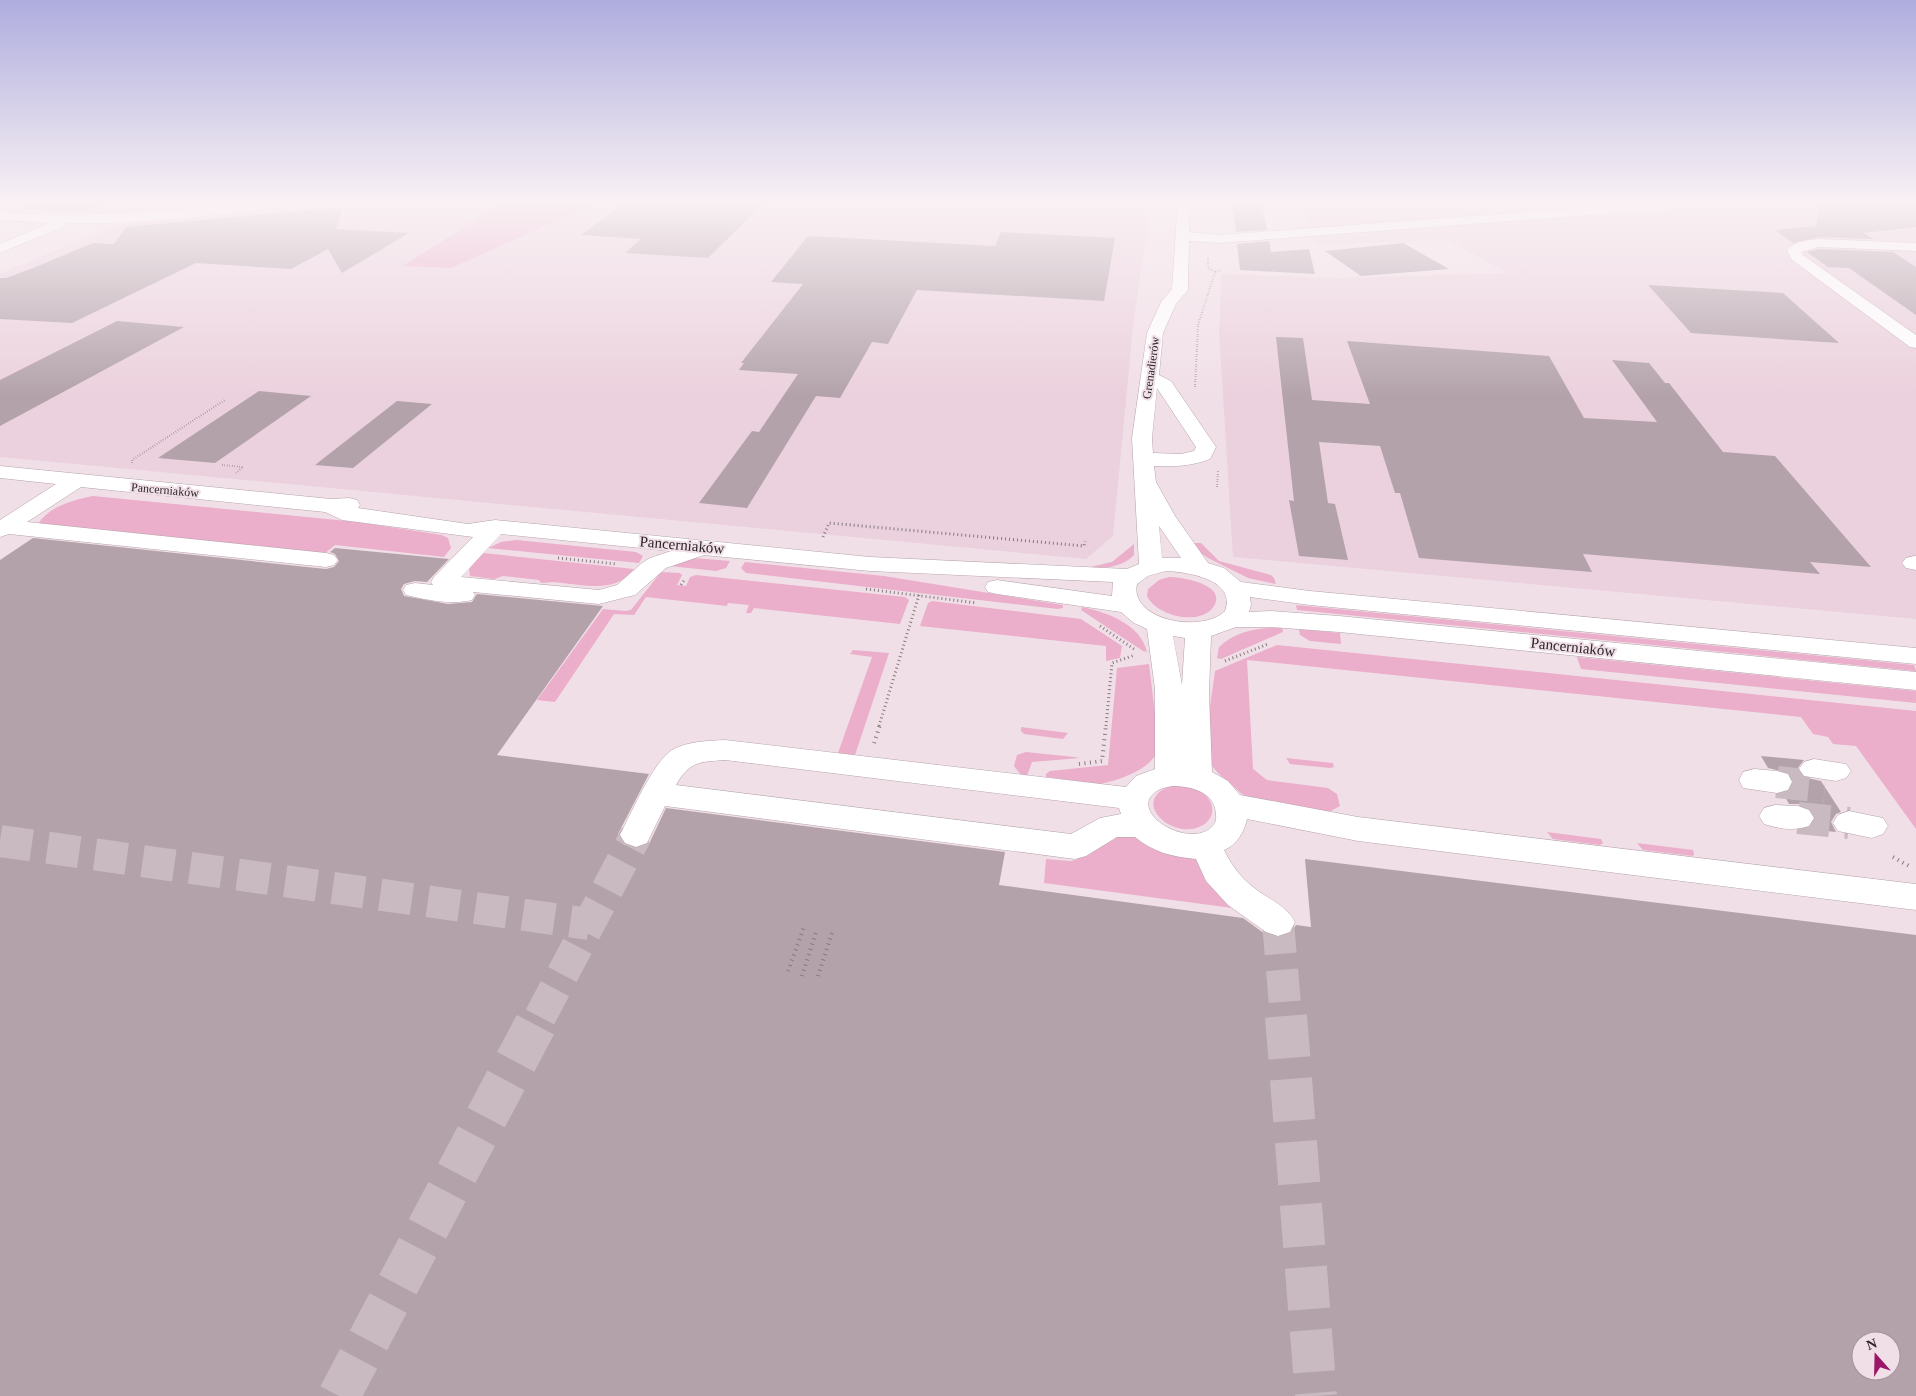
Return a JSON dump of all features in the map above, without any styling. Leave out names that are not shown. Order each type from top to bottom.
[{"type":"street","name":"Grenadierów","points":[[1141,571],[1144,470],[1142,438],[1151,378],[1155,333],[1169,302],[1180,290],[1181,266]]},
{"type":"street","points":[[1810,266],[1916,343]]},
{"type":"street","points":[[1151,378],[1165,385],[1206,447],[1203,455],[1144,470],[1164,516],[1199,567]]},
{"type":"street","name":"Pancerniaków","points":[[0,472],[331,506],[342,513],[468,531],[495,527],[870,564],[1141,571]]},
{"type":"street","points":[[2,529],[77,480]]},
{"type":"street","points":[[495,527],[443,582],[599,597],[626,590],[650,568],[678,555],[712,548]]},
{"type":"street","points":[[2,529],[326,560]]},
{"type":"street","name":"Pancerniaków","points":[[870,564],[980,585],[1127,606]]},
{"type":"street","points":[[1182,564],[1199,567],[1225,579],[1234,588],[1239,599],[1238,610],[1230,620],[1216,627],[1198,631],[1178,631],[1159,627],[1140,618],[1127,606],[1123,596],[1124,586],[1141,571],[1182,564]]},
{"type":"street","name":"Pancerniaków","points":[[1234,588],[1310,598],[1916,656]]},
{"type":"street","points":[[415,590],[480,597]]},
{"type":"street","name":"Pancerniaków","points":[[1230,620],[1290,620],[1916,681]]},
{"type":"street","points":[[1159,627],[1183,776]]},
{"type":"street","points":[[1183,776],[1198,631]]},
{"type":"street","points":[[636,836],[667,776],[680,758],[703,751],[725,750],[867,767],[1138,812]]},
{"type":"street","points":[[1183,776],[1212,784],[1224,794],[1232,814],[1228,833],[1218,840],[1206,845],[1192,847],[1177,846],[1156,837],[1138,812],[1138,790],[1146,782],[1157,777],[1183,776]]},
{"type":"street","points":[[658,794],[1075,847],[1138,812]]},
{"type":"street","points":[[1232,814],[1916,897]]},
{"type":"street","points":[[1206,845],[1218,872],[1240,896],[1278,922]]},
{"type":"path","points":[[1208,266],[1215,272],[1222,270]]},
{"type":"path","points":[[1195,391],[1198,325],[1215,272]]},
{"type":"path","points":[[133,468],[132,460],[225,400]]},
{"type":"path","points":[[1217,487],[1218,466]]},
{"type":"path","points":[[823,538],[829,523],[1084,546],[1085,541]]},
{"type":"path","points":[[556,558],[650,568]]},
{"type":"path","points":[[863,589],[978,603]]},
{"type":"path","points":[[867,767],[919,595]]},
{"type":"path","points":[[1074,597],[1071,612],[1083,614],[1146,657],[1164,658]]},
{"type":"path","points":[[1196,661],[1219,663],[1279,640],[1292,641],[1290,620]]},
{"type":"path","points":[[1892,857],[1916,870]]},
{"type":"path","points":[[788,972],[804,927]]},
{"type":"path","points":[[802,976],[817,929]]},
{"type":"path","points":[[818,976],[832,930]]},
{"type":"shaded area","points":[[19,266],[1142,266],[1133,327],[1113,536],[1086,559],[0,457],[0,274]]},
{"type":"shaded area","points":[[407,266],[455,266],[451,268]]},
{"type":"shaded area","points":[[1495,266],[1916,266],[1916,619],[1233,557],[1219,331],[1222,274],[1339,278],[1507,273]]},
{"type":"shaded area","points":[[93,496],[357,522],[442,535],[448,538],[451,548],[444,557],[335,545],[323,555],[38,524],[55,508]]},
{"type":"shaded area","points":[[516,540],[636,552],[643,556],[639,563],[488,548],[501,542]]},
{"type":"shaded area","points":[[1193,543],[1201,543],[1219,561],[1271,575],[1276,584],[1248,578],[1208,558]]},
{"type":"shaded area","points":[[1134,544],[1134,555],[1124,563],[1086,568],[1112,562]]},
{"type":"shaded area","points":[[483,553],[634,569],[618,582],[597,586],[553,582],[541,583],[539,580],[503,576],[494,579],[470,576],[469,569]]},
{"type":"shaded area","points":[[694,558],[730,561],[726,568],[716,571],[670,566]]},
{"type":"shaded area","points":[[745,562],[884,576],[1063,605],[1063,608],[1058,609],[746,573],[741,568]]},
{"type":"shaded area","points":[[661,572],[680,573],[682,575],[677,585],[686,586],[690,577],[696,575],[905,597],[909,600],[900,624],[754,608],[751,613],[746,613],[749,605],[728,603],[727,606],[646,597],[634,615],[614,614],[555,702],[537,700],[603,609],[631,610]]},
{"type":"shaded area","points":[[1169,577],[1192,580],[1209,587],[1214,592],[1216,598],[1214,606],[1208,612],[1199,616],[1189,617],[1179,616],[1159,609],[1147,596],[1148,589],[1159,580]]},
{"type":"shaded area","points":[[932,601],[1081,619],[1122,646],[1120,658],[1106,661],[1106,646],[920,626],[928,603]]},
{"type":"shaded area","points":[[1296,605],[1914,665],[1916,671],[1297,610]]},
{"type":"shaded area","points":[[1082,607],[1112,616],[1130,627],[1138,634],[1147,652],[1081,610]]},
{"type":"shaded area","points":[[1282,628],[1283,632],[1221,659],[1217,658],[1219,647],[1231,638],[1252,630]]},
{"type":"shaded area","points":[[1299,629],[1340,633],[1341,644],[1310,641],[1300,635]]},
{"type":"shaded area","points":[[1277,645],[1916,711],[1916,829],[1856,746],[1833,744],[1828,737],[1813,734],[1801,717],[1247,660],[1253,769],[1267,780],[1328,788],[1337,794],[1340,806],[1329,812],[1251,799],[1242,794],[1219,774],[1212,766],[1204,749],[1215,671]]},
{"type":"shaded area","points":[[853,650],[889,653],[855,755],[838,753],[872,657],[850,654]]},
{"type":"shaded area","points":[[1577,657],[1916,691],[1916,703],[1581,669]]},
{"type":"shaded area","points":[[1149,664],[1158,739],[1157,751],[1154,757],[1141,769],[1133,773],[1100,784],[1046,777],[1046,774],[1050,771],[1108,765],[1117,668]]},
{"type":"shaded area","points":[[1021,727],[1068,733],[1063,739],[1024,734],[1021,731]]},
{"type":"shaded area","points":[[1026,752],[1080,758],[1032,762],[1027,776],[1021,775],[1014,766],[1017,755]]},
{"type":"shaded area","points":[[1286,758],[1333,763],[1334,767],[1290,764]]},
{"type":"shaded area","points":[[1174,785],[1194,788],[1206,795],[1212,806],[1212,812],[1206,823],[1199,827],[1187,829],[1176,827],[1158,815],[1154,807],[1154,799],[1161,791]]},
{"type":"shaded area","points":[[1547,832],[1601,839],[1603,843],[1600,845],[1553,839]]},
{"type":"shaded area","points":[[1133,833],[1194,854],[1202,870],[1240,909],[1044,883],[1046,859],[1076,860],[1108,835]]},
{"type":"shaded area","points":[[1637,843],[1693,850],[1694,854],[1693,856],[1643,850]]},
{"type":"building","points":[[37,266],[189,266],[72,323],[0,319],[0,278],[6,278]]},
{"type":"building","points":[[246,266],[296,266],[291,269]]},
{"type":"building","points":[[338,266],[353,266],[342,273]]},
{"type":"building","points":[[784,266],[1110,266],[1104,301],[917,290],[888,344],[872,342],[840,398],[816,396],[747,508],[699,503],[752,431],[759,432],[798,374],[739,370],[744,363],[741,363],[803,284],[771,282]]},
{"type":"building","points":[[1240,266],[1313,266],[1315,274],[1240,270]]},
{"type":"building","points":[[1347,266],[1444,266],[1449,269],[1361,276]]},
{"type":"building","points":[[1915,266],[1916,315],[1849,268],[1828,267]]},
{"type":"building","points":[[1648,285],[1783,293],[1839,343],[1691,333]]},
{"type":"building","points":[[117,321],[184,327],[0,426],[0,380]]},
{"type":"building","points":[[1276,337],[1303,338],[1312,400],[1370,404],[1347,341],[1549,356],[1584,418],[1657,422],[1612,360],[1649,363],[1665,383],[1669,383],[1723,452],[1775,456],[1871,567],[1810,562],[1820,574],[1583,554],[1592,572],[1419,558],[1400,493],[1395,493],[1380,446],[1319,442],[1328,503],[1335,504],[1348,560],[1299,556],[1289,500],[1294,501]]},
{"type":"building","points":[[259,391],[311,396],[215,463],[158,458]]},
{"type":"building","points":[[397,401],[432,404],[353,468],[315,465]]},
{"type":"building","points":[[33,538],[326,569],[334,567],[339,561],[335,554],[330,552],[335,548],[449,559],[427,582],[415,581],[404,584],[401,589],[404,596],[448,604],[472,602],[477,594],[603,606],[497,755],[649,774],[618,834],[623,844],[635,849],[649,844],[666,808],[1005,852],[999,885],[1243,918],[1265,934],[1277,938],[1291,934],[1296,925],[1311,927],[1305,859],[1916,935],[1916,1396],[0,1396],[0,560]]},
{"type":"building","points":[[1761,756],[1804,760],[1797,769],[1802,777],[1821,781],[1841,812],[1836,814],[1831,822],[1836,832],[1806,829],[1811,827],[1816,817],[1810,808],[1799,804],[1789,804],[1783,793],[1790,791],[1794,783],[1790,773],[1768,768]]},
{"type":"tunnel","points":[[1777,782],[1825,787]]},
{"type":"tunnel","points":[[1798,818],[1849,823]]},
{"type":"tunnel","points":[[540,1017],[636,835]]},
{"type":"tunnel","points":[[0,841],[589,924]]},
{"type":"tunnel","points":[[1278,922],[1286,1017]]},
{"type":"tunnel","points":[[339,1396],[540,1016]]},
{"type":"tunnel","points":[[1286,1016],[1316,1396]]}]
